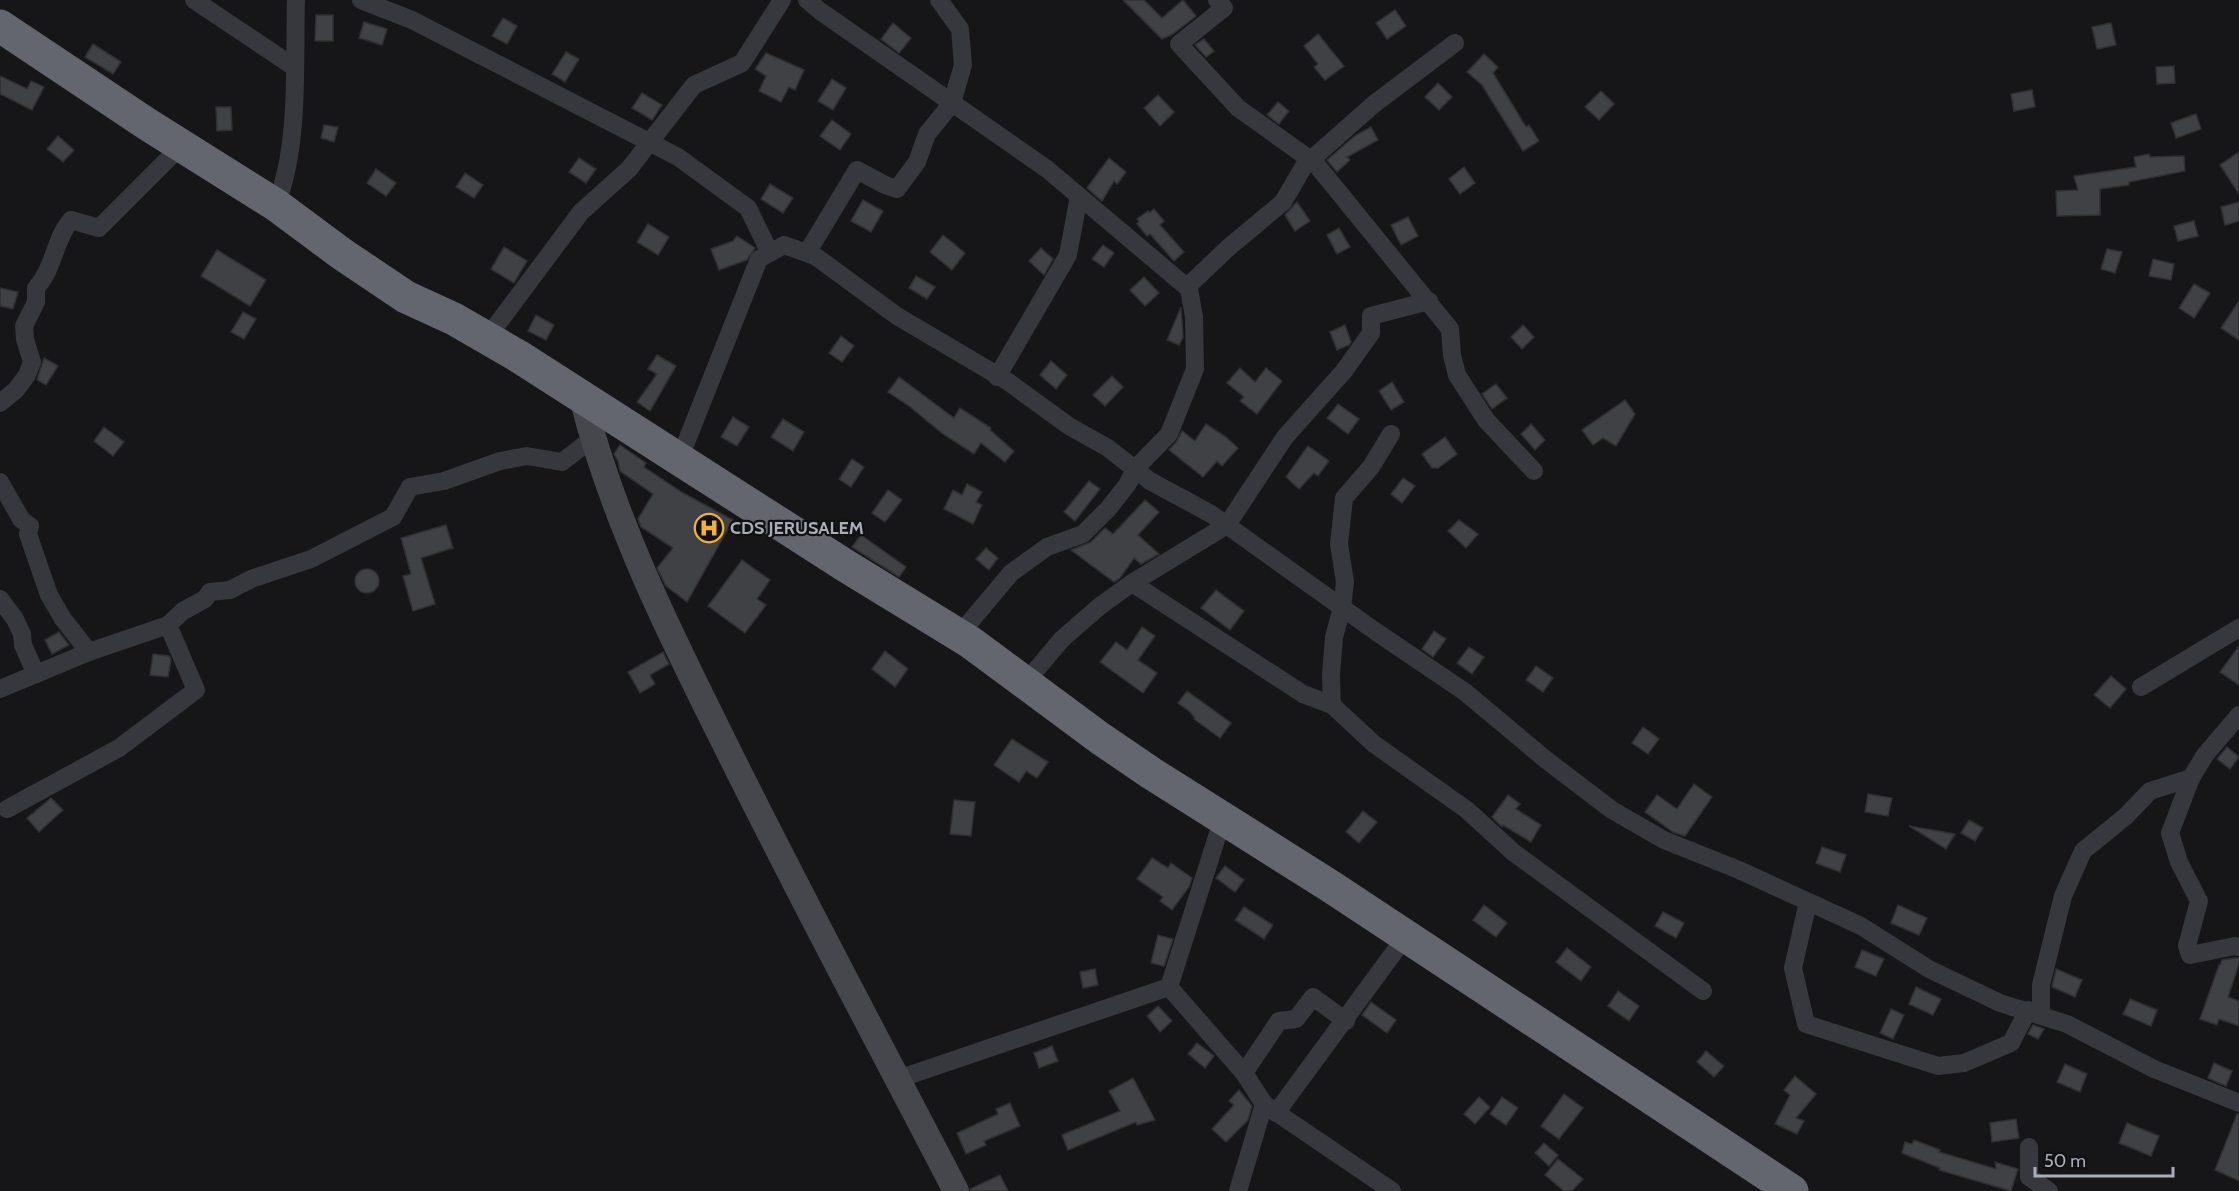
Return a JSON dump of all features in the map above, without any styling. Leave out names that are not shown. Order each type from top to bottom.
[{"type":"highway","points":[[0,26],[276,205],[406,297],[454,319],[487,338],[959,635],[1150,773],[1406,936],[1792,1191]]},
{"type":"main road","points":[[582,397],[593,438],[624,524],[680,653],[781,857],[956,1191]]},
{"type":"street","points":[[194,0],[294,67]]},
{"type":"street","points":[[276,205],[285,183],[293,120],[296,0]]},
{"type":"street","points":[[361,0],[412,20],[678,157],[748,208],[770,253]]},
{"type":"street","points":[[487,338],[581,212],[629,169],[694,85],[742,63],[783,0]]},
{"type":"street","points":[[807,0],[1047,169],[1189,289],[1194,317],[1195,369],[1169,434],[1136,468],[1127,485],[1108,509],[1083,534],[1047,548],[1011,573],[959,635]]},
{"type":"street","points":[[807,253],[857,170],[897,189],[917,162],[927,134],[952,103],[963,65],[960,29],[939,0]]},
{"type":"street","points":[[1217,0],[1224,8],[1179,44],[1238,108],[1311,160],[1429,301],[1450,329],[1452,355],[1457,375],[1486,420],[1534,471]]},
{"type":"street","points":[[1187,287],[1228,248],[1283,202],[1304,166],[1374,104],[1455,44]]},
{"type":"street","points":[[0,403],[16,390],[27,375],[32,362],[25,339],[24,326],[36,302],[36,288],[43,281],[65,227],[71,220],[99,228],[182,145]]},
{"type":"street","points":[[998,377],[1068,255],[1079,196]]},
{"type":"street","points":[[679,460],[759,259],[784,245],[807,253],[897,316],[998,377],[1136,468],[1150,481],[1227,525],[1342,608],[1466,692],[1545,759],[1612,810],[1664,840],[1739,870],[1861,926],[1929,969],[2000,1003],[2067,1024],[2154,1069],[2239,1103]]},
{"type":"street","points":[[1025,683],[1062,639],[1100,606],[1132,583],[1227,525],[1285,436],[1344,371],[1371,333],[1371,315],[1429,301]]},
{"type":"street","points":[[1332,705],[1330,675],[1334,637],[1346,582],[1339,544],[1344,498],[1371,467],[1391,434]]},
{"type":"street","points":[[0,689],[89,652],[168,625],[183,611],[205,599],[210,592],[230,590],[251,579],[311,559],[393,517],[410,487],[444,482],[500,461],[527,456],[562,462],[593,438]]},
{"type":"street","points":[[0,482],[21,519],[30,526],[28,534],[30,543],[49,595],[63,619],[89,652]]},
{"type":"street","points":[[1132,583],[1302,694],[1332,705],[1374,744],[1467,810],[1513,852],[1703,991]]},
{"type":"street","points":[[0,599],[15,619],[22,634],[23,645],[36,674]]},
{"type":"street","points":[[7,808],[119,748],[196,690],[168,625]]},
{"type":"street","points":[[2141,687],[2239,628]]},
{"type":"street","points":[[2239,715],[2205,755],[2191,778],[2170,833],[2179,862],[2199,901],[2187,946],[2190,956],[2239,947]]},
{"type":"street","points":[[1808,902],[1793,969],[1806,1024],[1938,1066],[1964,1063],[2011,1043],[2034,1012],[2063,896],[2083,850],[2126,816],[2150,790],[2191,778]]},
{"type":"street","points":[[1169,987],[1223,818]]},
{"type":"street","points":[[1238,1191],[1270,1109],[1346,1021],[1406,936]]},
{"type":"street","points":[[898,1079],[1169,987]]},
{"type":"street","points":[[1169,987],[1244,1073],[1270,1109],[1392,1191]]},
{"type":"street","points":[[1244,1073],[1279,1021],[1296,1019],[1313,997],[1346,1021]]},
{"type":"street","points":[[2029,1147],[2029,1177],[2049,1191]]},
{"type":"building","points":[[1123,0],[1144,0],[1162,18],[1183,0],[1196,16],[1173,34],[1162,39]]},
{"type":"building","points":[[1395,10],[1406,26],[1387,39],[1376,23]]},
{"type":"building","points":[[316,15],[333,15],[333,41],[315,41]]},
{"type":"building","points":[[503,18],[517,26],[507,44],[492,36]]},
{"type":"building","points":[[364,22],[387,29],[382,45],[359,38]]},
{"type":"building","points":[[893,23],[911,38],[899,53],[881,39]]},
{"type":"building","points":[[2111,23],[2116,45],[2097,49],[2092,27]]},
{"type":"building","points":[[1318,34],[1344,66],[1325,80],[1314,67],[1318,64],[1304,46]]},
{"type":"building","points":[[1204,39],[1214,51],[1206,57],[1195,45]]},
{"type":"building","points":[[93,44],[121,62],[113,74],[85,57]]},
{"type":"building","points":[[566,52],[579,59],[565,82],[552,74]]},
{"type":"building","points":[[766,53],[804,70],[795,90],[789,87],[781,102],[759,91],[766,76],[755,69]]},
{"type":"building","points":[[1484,54],[1498,67],[1493,73],[1526,127],[1529,125],[1539,141],[1523,151],[1482,85],[1467,72]]},
{"type":"building","points":[[2174,66],[2175,83],[2157,84],[2156,67]]},
{"type":"building","points":[[0,76],[27,89],[31,81],[44,87],[32,110],[0,94]]},
{"type":"building","points":[[832,79],[846,88],[833,110],[818,101]]},
{"type":"building","points":[[1438,83],[1452,97],[1439,110],[1425,97]]},
{"type":"building","points":[[2032,90],[2035,107],[2014,111],[2011,94]]},
{"type":"building","points":[[1601,91],[1614,104],[1599,120],[1585,107]]},
{"type":"building","points":[[642,93],[662,105],[652,120],[632,108]]},
{"type":"building","points":[[1158,95],[1174,112],[1160,126],[1144,108]]},
{"type":"building","points":[[1278,102],[1289,111],[1279,124],[1267,115]]},
{"type":"building","points":[[216,107],[231,107],[232,130],[217,131]]},
{"type":"building","points":[[2196,114],[2201,129],[2176,138],[2171,123]]},
{"type":"building","points":[[832,120],[851,134],[840,150],[820,136]]},
{"type":"building","points":[[324,125],[338,127],[334,142],[321,138]]},
{"type":"building","points":[[1371,127],[1378,140],[1347,157],[1350,160],[1337,172],[1327,160],[1356,135]]},
{"type":"building","points":[[58,136],[74,150],[63,162],[47,149]]},
{"type":"building","points":[[2239,152],[2239,194],[2220,165]]},
{"type":"building","points":[[2149,154],[2150,157],[2184,156],[2185,171],[2129,182],[2129,185],[2100,189],[2100,215],[2057,216],[2056,191],[2078,190],[2074,176],[2136,167],[2134,157]]},
{"type":"building","points":[[579,158],[596,169],[586,183],[569,172]]},
{"type":"building","points":[[1109,158],[1126,172],[1117,184],[1114,181],[1102,201],[1087,188]]},
{"type":"building","points":[[1464,167],[1475,183],[1460,194],[1449,179]]},
{"type":"building","points":[[376,169],[396,183],[386,196],[367,183]]},
{"type":"building","points":[[465,173],[483,185],[474,198],[456,187]]},
{"type":"building","points":[[770,184],[793,198],[783,213],[761,199]]},
{"type":"building","points":[[863,200],[883,211],[871,232],[851,221]]},
{"type":"building","points":[[1297,202],[1310,221],[1295,231],[1285,215]]},
{"type":"building","points":[[2239,202],[2239,221],[2225,225],[2221,207]]},
{"type":"building","points":[[1154,209],[1164,221],[1160,225],[1184,252],[1174,261],[1150,234],[1147,236],[1137,224],[1139,221],[1137,219]]},
{"type":"building","points":[[1408,217],[1418,236],[1401,245],[1391,225]]},
{"type":"building","points":[[2194,221],[2198,236],[2178,241],[2174,226]]},
{"type":"building","points":[[648,224],[669,237],[658,255],[637,242]]},
{"type":"building","points":[[1339,228],[1350,247],[1337,254],[1327,235]]},
{"type":"building","points":[[943,235],[965,253],[952,270],[930,252]]},
{"type":"building","points":[[737,236],[755,248],[747,260],[719,270],[711,249],[733,241]]},
{"type":"building","points":[[1103,245],[1114,253],[1104,267],[1092,259]]},
{"type":"building","points":[[504,247],[527,261],[514,283],[491,269]]},
{"type":"building","points":[[1041,248],[1053,259],[1044,275],[1029,261]]},
{"type":"building","points":[[2107,249],[2122,252],[2115,273],[2101,269]]},
{"type":"building","points":[[217,250],[266,280],[250,306],[201,276]]},
{"type":"building","points":[[2153,259],[2174,264],[2171,280],[2149,276]]},
{"type":"building","points":[[916,276],[935,287],[927,299],[909,288]]},
{"type":"building","points":[[1144,277],[1159,293],[1145,306],[1130,290]]},
{"type":"building","points":[[2194,284],[2210,293],[2194,318],[2179,308]]},
{"type":"building","points":[[0,288],[18,292],[13,309],[0,306]]},
{"type":"building","points":[[2239,301],[2239,340],[2221,328]]},
{"type":"building","points":[[1181,307],[1183,337],[1179,345],[1167,340]]},
{"type":"building","points":[[243,312],[256,319],[244,339],[231,332]]},
{"type":"building","points":[[536,315],[554,325],[546,340],[528,331]]},
{"type":"building","points":[[1345,325],[1351,342],[1337,350],[1330,332]]},
{"type":"building","points":[[1523,325],[1534,337],[1522,349],[1511,337]]},
{"type":"building","points":[[841,336],[854,346],[842,362],[829,353]]},
{"type":"building","points":[[657,355],[676,366],[650,411],[637,402],[657,374],[648,369]]},
{"type":"building","points":[[44,358],[58,366],[46,385],[37,380]]},
{"type":"building","points":[[1051,361],[1067,375],[1056,389],[1040,375]]},
{"type":"building","points":[[1240,368],[1255,382],[1266,368],[1282,381],[1257,414],[1240,401],[1244,397],[1227,383]]},
{"type":"building","points":[[1112,376],[1123,387],[1105,406],[1093,395]]},
{"type":"building","points":[[899,377],[954,418],[960,408],[991,428],[990,430],[1014,451],[1005,462],[981,443],[974,454],[943,434],[888,392]]},
{"type":"building","points":[[1392,382],[1404,402],[1391,410],[1379,391]]},
{"type":"building","points":[[1496,384],[1507,398],[1492,409],[1482,394]]},
{"type":"building","points":[[1625,400],[1635,414],[1616,446],[1603,438],[1593,445],[1582,430]]},
{"type":"building","points":[[1338,404],[1359,419],[1348,434],[1327,418]]},
{"type":"building","points":[[733,417],[749,427],[737,446],[721,437]]},
{"type":"building","points":[[783,419],[804,432],[793,451],[771,437]]},
{"type":"building","points":[[1206,424],[1238,448],[1222,466],[1217,461],[1203,477],[1169,450],[1182,431],[1195,441]]},
{"type":"building","points":[[1531,424],[1545,440],[1535,450],[1521,434]]},
{"type":"building","points":[[104,427],[124,442],[113,456],[94,441]]},
{"type":"building","points":[[1445,437],[1457,454],[1438,468],[1432,468],[1422,454]]},
{"type":"building","points":[[620,445],[646,463],[644,467],[683,493],[733,520],[687,602],[666,586],[657,568],[673,548],[641,527],[638,519],[653,494],[620,471],[614,454]]},
{"type":"building","points":[[1308,446],[1329,461],[1318,476],[1314,473],[1299,489],[1286,477]]},
{"type":"building","points":[[852,459],[864,467],[851,487],[839,479]]},
{"type":"building","points":[[1403,478],[1415,486],[1402,503],[1391,494]]},
{"type":"building","points":[[1089,481],[1100,489],[1075,521],[1064,512]]},
{"type":"building","points":[[967,484],[982,492],[976,502],[982,505],[973,524],[944,509],[953,490],[962,495]]},
{"type":"building","points":[[888,490],[902,500],[885,522],[872,513]]},
{"type":"building","points":[[1145,500],[1159,512],[1138,535],[1159,554],[1141,564],[1134,558],[1120,578],[1114,582],[1071,550],[1091,542],[1105,528],[1113,534]]},
{"type":"building","points":[[1459,520],[1478,534],[1466,548],[1448,531]]},
{"type":"building","points":[[446,525],[453,548],[421,558],[435,604],[413,611],[403,576],[411,574],[401,538]]},
{"type":"building","points":[[861,535],[906,567],[899,577],[852,547]]},
{"type":"building","points":[[986,548],[998,558],[989,570],[976,559]]},
{"type":"building","points":[[742,560],[770,580],[757,599],[766,605],[745,633],[708,606]]},
{"type":"building","points":[[362,569],[372,569],[379,576],[379,586],[372,593],[362,593],[355,586],[355,576]]},
{"type":"building","points":[[1216,590],[1244,611],[1230,630],[1201,608]]},
{"type":"building","points":[[1142,627],[1155,636],[1138,660],[1157,673],[1143,693],[1100,662],[1116,642],[1127,650]]},
{"type":"building","points":[[1434,631],[1446,639],[1433,657],[1422,649]]},
{"type":"building","points":[[59,632],[69,645],[52,654],[45,640]]},
{"type":"building","points":[[2239,646],[2239,685],[2220,672]]},
{"type":"building","points":[[1469,647],[1484,657],[1472,674],[1457,663]]},
{"type":"building","points":[[885,651],[908,669],[895,687],[872,669]]},
{"type":"building","points":[[663,652],[669,664],[650,675],[655,684],[640,693],[628,672]]},
{"type":"building","points":[[153,654],[169,656],[171,660],[168,677],[150,675]]},
{"type":"building","points":[[1536,666],[1553,678],[1543,692],[1526,680]]},
{"type":"building","points":[[2111,676],[2126,689],[2110,708],[2094,695]]},
{"type":"building","points":[[1187,691],[1231,723],[1220,738],[1194,719],[1189,711],[1178,703]]},
{"type":"building","points":[[1643,727],[1659,739],[1648,754],[1632,743]]},
{"type":"building","points":[[1012,739],[1048,762],[1037,778],[1026,771],[1019,782],[994,765]]},
{"type":"building","points":[[2227,747],[2239,757],[2230,769],[2217,759]]},
{"type":"building","points":[[1694,784],[1712,797],[1685,836],[1673,832],[1645,812],[1657,795],[1677,809]]},
{"type":"building","points":[[1868,794],[1892,798],[1888,816],[1865,812]]},
{"type":"building","points":[[1508,795],[1520,804],[1516,809],[1541,825],[1531,842],[1503,825],[1502,827],[1492,817]]},
{"type":"building","points":[[51,798],[63,810],[39,832],[27,818]]},
{"type":"building","points":[[954,800],[975,802],[971,836],[950,834]]},
{"type":"building","points":[[1363,811],[1377,822],[1359,843],[1346,832]]},
{"type":"building","points":[[1969,820],[1983,828],[1975,841],[1961,833]]},
{"type":"building","points":[[1909,826],[1955,834],[1946,849]]},
{"type":"building","points":[[1822,847],[1846,855],[1840,872],[1816,863]]},
{"type":"building","points":[[1152,858],[1168,868],[1171,863],[1192,878],[1189,887],[1172,910],[1160,901],[1163,897],[1137,879]]},
{"type":"building","points":[[1225,866],[1244,880],[1235,892],[1216,878]]},
{"type":"building","points":[[1484,905],[1507,923],[1496,937],[1473,920]]},
{"type":"building","points":[[1898,905],[1927,918],[1919,935],[1891,923]]},
{"type":"building","points":[[1244,907],[1273,925],[1264,939],[1235,920]]},
{"type":"building","points":[[1663,912],[1684,923],[1676,938],[1655,926]]},
{"type":"building","points":[[1158,935],[1173,939],[1164,966],[1151,963]]},
{"type":"building","points":[[1567,948],[1591,967],[1581,981],[1556,962]]},
{"type":"building","points":[[1862,950],[1884,959],[1876,976],[1855,967]]},
{"type":"building","points":[[2239,958],[2239,964],[2228,997],[2239,1001],[2239,1026],[2219,1019],[2217,1025],[2200,1019],[2219,965],[2222,960]]},
{"type":"building","points":[[1095,969],[1098,985],[1083,988],[1080,972]]},
{"type":"building","points":[[2056,969],[2082,980],[2075,997],[2052,987]]},
{"type":"building","points":[[1916,987],[1941,999],[1933,1015],[1909,1004]]},
{"type":"building","points":[[1618,991],[1639,1006],[1629,1021],[1608,1006]]},
{"type":"building","points":[[2130,999],[2157,1010],[2151,1026],[2123,1014]]},
{"type":"building","points":[[1371,1002],[1396,1020],[1387,1033],[1362,1015]]},
{"type":"building","points":[[1158,1006],[1172,1021],[1160,1032],[1147,1016]]},
{"type":"building","points":[[1891,1009],[1904,1015],[1893,1039],[1880,1033]]},
{"type":"building","points":[[2033,1025],[2044,1029],[2038,1039],[2028,1034]]},
{"type":"building","points":[[1197,1043],[1214,1056],[1205,1068],[1188,1054]]},
{"type":"building","points":[[1052,1046],[1058,1061],[1039,1068],[1034,1053]]},
{"type":"building","points":[[1706,1051],[1724,1066],[1714,1077],[1697,1062]]},
{"type":"building","points":[[2214,1063],[2232,1071],[2226,1086],[2208,1078]]},
{"type":"building","points":[[2065,1064],[2087,1074],[2080,1092],[2057,1082]]},
{"type":"building","points":[[1795,1076],[1816,1094],[1796,1118],[1804,1121],[1797,1134],[1775,1124],[1790,1095],[1784,1090]]},
{"type":"building","points":[[1133,1078],[1155,1120],[1137,1125],[1136,1122],[1068,1150],[1062,1135],[1120,1111],[1109,1091]]},
{"type":"building","points":[[1239,1090],[1252,1106],[1248,1120],[1226,1142],[1212,1129],[1234,1105],[1229,1101]]},
{"type":"building","points":[[1564,1094],[1583,1108],[1559,1139],[1541,1126]]},
{"type":"building","points":[[1479,1097],[1490,1107],[1475,1124],[1464,1114]]},
{"type":"building","points":[[1502,1097],[1518,1108],[1506,1125],[1490,1114]]},
{"type":"building","points":[[1010,1103],[1020,1126],[984,1141],[986,1145],[966,1154],[957,1133],[998,1114],[996,1109]]},
{"type":"building","points":[[2237,1114],[2239,1114],[2239,1181],[2215,1170]]},
{"type":"building","points":[[2016,1119],[2019,1138],[1992,1142],[1990,1123]]},
{"type":"building","points":[[2127,1123],[2159,1136],[2151,1156],[2119,1143]]},
{"type":"building","points":[[1914,1140],[1940,1150],[1939,1152],[1996,1169],[1995,1162],[2018,1169],[2011,1191],[1939,1170],[1940,1168],[1902,1153],[1905,1142],[1912,1144]]},
{"type":"building","points":[[1544,1143],[1558,1155],[1549,1166],[1535,1153]]},
{"type":"building","points":[[1558,1159],[1583,1179],[1572,1191],[1564,1191],[1545,1175]]},
{"type":"building","points":[[1000,1175],[1008,1191],[971,1191],[970,1189]]},
{"type":"place","name":"CDS JERUSALEM","points":[[709,528]]}]
